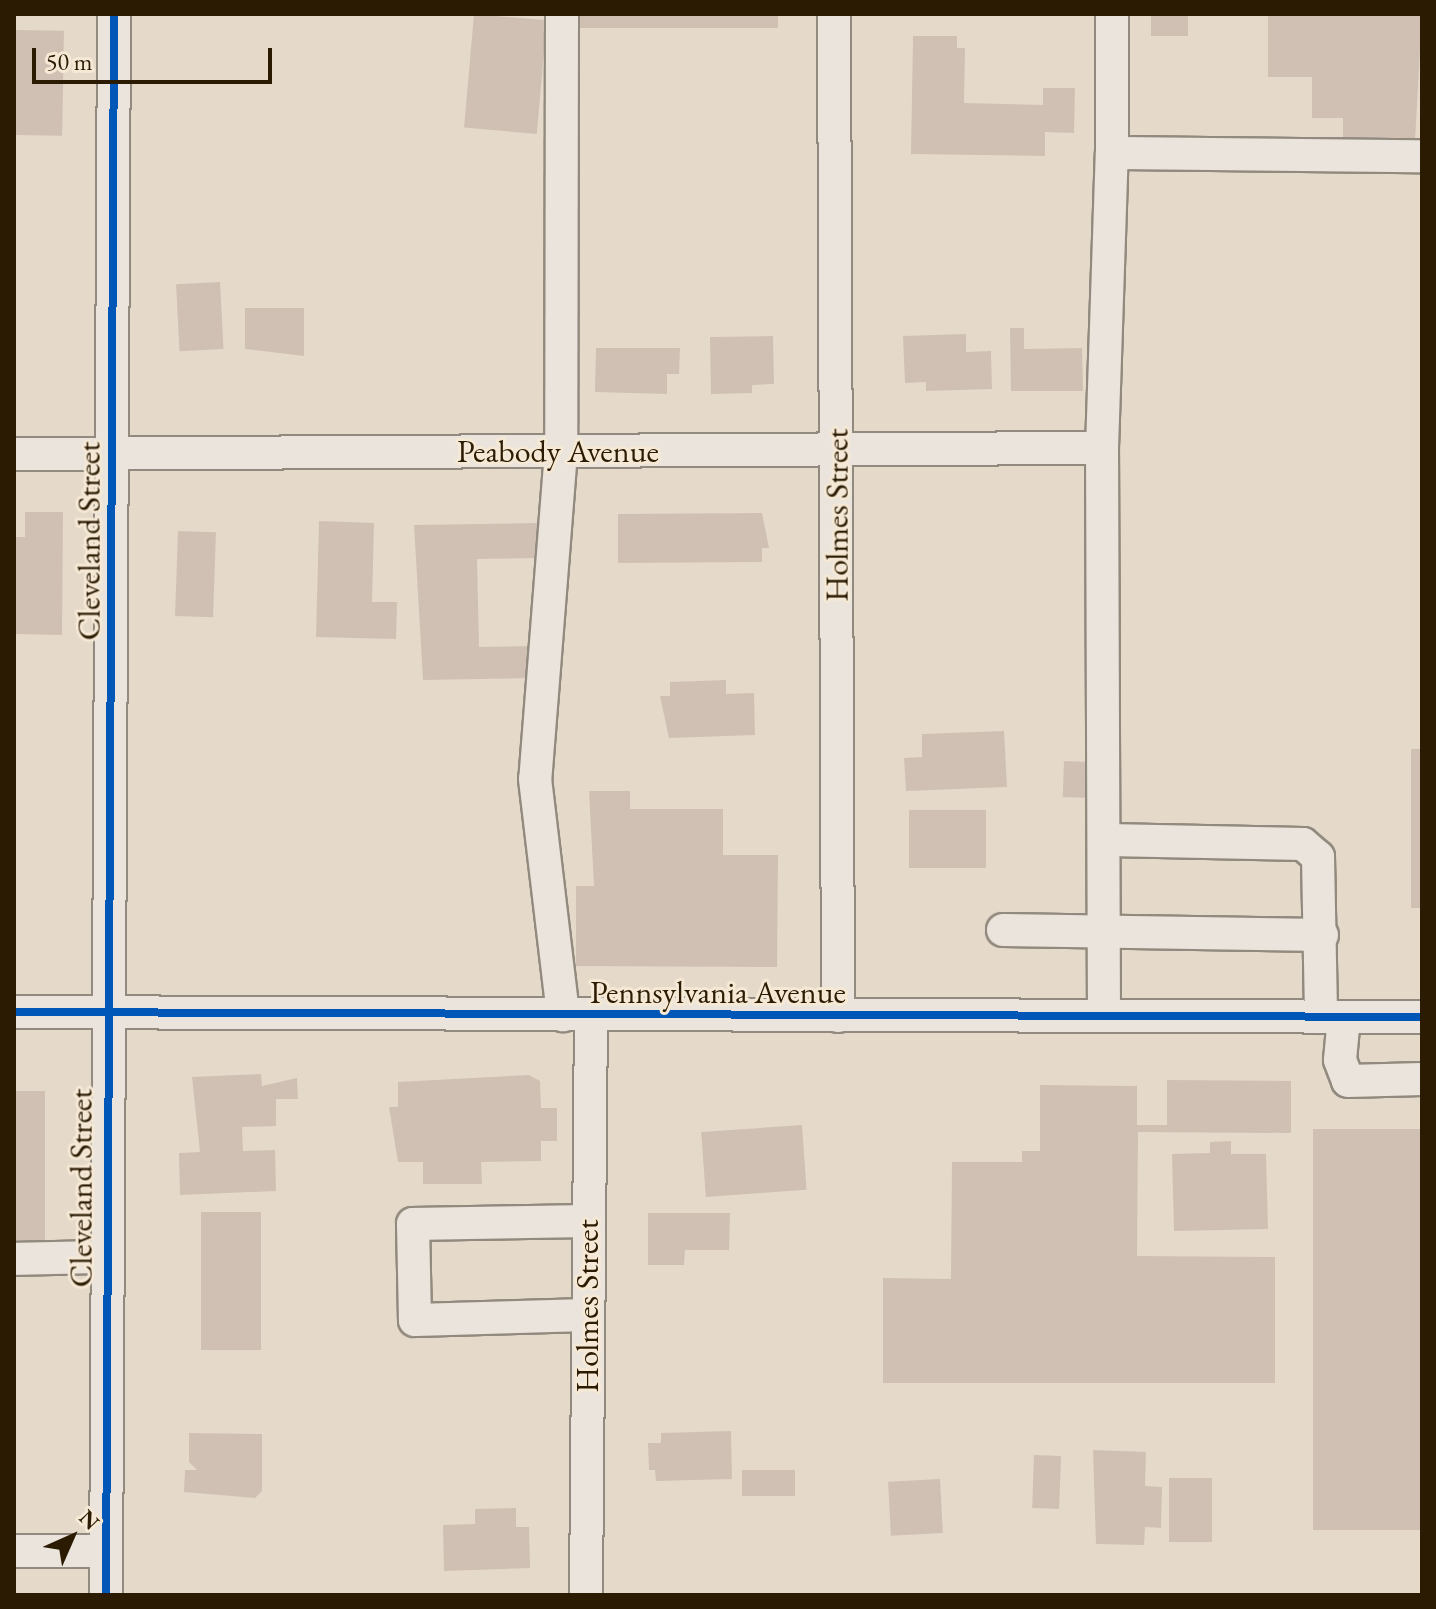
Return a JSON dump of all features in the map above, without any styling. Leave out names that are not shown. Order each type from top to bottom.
[{"type":"street","name":"Cleveland Street","points":[[106,1595],[105,1257],[114,14]]},
{"type":"street","name":"Holmes Street","points":[[562,14],[561,452],[535,779],[577,1016],[586,1221],[586,1595]]},
{"type":"street","name":"Holmes Street","points":[[834,14],[838,1016]]},
{"type":"street","points":[[1104,1016],[1108,840],[1102,448],[1112,153],[1112,14]]},
{"type":"street","points":[[1112,153],[1422,156]]},
{"type":"street","name":"Peabody Avenue","points":[[14,454],[1102,448]]},
{"type":"street","points":[[1108,840],[1303,844],[1318,857],[1322,935],[1340,1060],[1348,1081],[1422,1079]]},
{"type":"street","points":[[1003,930],[1322,935]]},
{"type":"street","name":"Pennsylvania Avenue","points":[[14,1012],[1422,1017]]},
{"type":"street","points":[[586,1221],[413,1224],[415,1320],[587,1315]]},
{"type":"street","points":[[14,1259],[105,1257]]},
{"type":"street","points":[[14,1551],[105,1551]]},
{"type":"building","points":[[474,14],[547,20],[537,134],[464,128]]},
{"type":"building","points":[[577,14],[778,14],[778,28],[577,28]]},
{"type":"building","points":[[1151,14],[1188,14],[1188,36],[1151,36]]},
{"type":"building","points":[[1268,14],[1422,14],[1415,141],[1343,141],[1343,118],[1312,118],[1312,77],[1268,77]]},
{"type":"building","points":[[14,30],[64,31],[62,136],[14,135]]},
{"type":"building","points":[[913,36],[957,36],[957,48],[965,48],[964,103],[1043,105],[1043,88],[1075,88],[1074,133],[1045,132],[1045,156],[911,154]]},
{"type":"building","points":[[220,282],[224,349],[180,351],[176,284]]},
{"type":"building","points":[[245,308],[304,308],[304,356],[245,349]]},
{"type":"building","points":[[1010,328],[1024,328],[1024,349],[1082,348],[1083,391],[1011,391]]},
{"type":"building","points":[[966,334],[966,352],[991,351],[992,389],[926,391],[926,382],[905,383],[903,336]]},
{"type":"building","points":[[773,336],[774,384],[752,385],[752,393],[711,394],[710,337]]},
{"type":"building","points":[[596,348],[680,348],[679,374],[667,374],[667,394],[595,392]]},
{"type":"building","points":[[25,512],[63,512],[62,635],[14,634],[14,537],[25,537]]},
{"type":"building","points":[[762,513],[769,548],[762,548],[762,562],[618,563],[618,514]]},
{"type":"building","points":[[319,521],[374,523],[372,602],[397,602],[396,639],[316,637]]},
{"type":"building","points":[[539,523],[540,558],[477,559],[479,647],[532,646],[533,678],[423,680],[414,525]]},
{"type":"building","points":[[178,531],[216,532],[213,617],[175,616]]},
{"type":"building","points":[[726,680],[726,694],[754,693],[755,735],[669,738],[660,696],[670,696],[670,682]]},
{"type":"building","points":[[1004,731],[1007,787],[906,791],[904,758],[922,757],[922,734]]},
{"type":"building","points":[[1411,749],[1422,749],[1422,908],[1411,908]]},
{"type":"building","points":[[1064,761],[1097,762],[1096,798],[1063,797]]},
{"type":"building","points":[[589,791],[630,791],[630,809],[723,809],[723,855],[778,855],[777,967],[576,966],[576,886],[594,886]]},
{"type":"building","points":[[909,810],[986,810],[986,868],[909,868]]},
{"type":"building","points":[[261,1074],[262,1086],[297,1078],[298,1099],[276,1099],[276,1126],[242,1127],[243,1151],[275,1150],[276,1191],[180,1195],[179,1153],[200,1152],[192,1077]]},
{"type":"building","points":[[529,1075],[540,1081],[541,1108],[557,1108],[557,1141],[541,1141],[541,1161],[481,1162],[482,1184],[423,1184],[423,1162],[398,1162],[389,1107],[398,1107],[398,1082]]},
{"type":"building","points":[[1167,1080],[1291,1081],[1291,1133],[1138,1132],[1137,1256],[1275,1257],[1275,1383],[883,1383],[883,1278],[951,1279],[952,1162],[1022,1162],[1022,1151],[1040,1151],[1040,1085],[1137,1086],[1137,1125],[1167,1125]]},
{"type":"building","points":[[14,1091],[45,1091],[45,1244],[14,1244]]},
{"type":"building","points":[[802,1125],[807,1190],[706,1197],[701,1132]]},
{"type":"building","points":[[1313,1129],[1422,1129],[1422,1530],[1313,1530]]},
{"type":"building","points":[[1231,1141],[1231,1154],[1266,1154],[1268,1229],[1174,1231],[1172,1154],[1210,1153],[1210,1142]]},
{"type":"building","points":[[201,1212],[261,1212],[261,1350],[201,1350]]},
{"type":"building","points":[[648,1213],[730,1213],[729,1250],[685,1250],[684,1265],[648,1265]]},
{"type":"building","points":[[731,1431],[732,1479],[656,1481],[655,1470],[649,1470],[648,1443],[661,1443],[661,1433]]},
{"type":"building","points":[[189,1433],[262,1434],[262,1491],[255,1498],[184,1492],[185,1470],[197,1470],[189,1462]]},
{"type":"building","points":[[1093,1450],[1146,1452],[1145,1486],[1162,1487],[1161,1528],[1145,1527],[1144,1545],[1096,1544]]},
{"type":"building","points":[[1034,1455],[1061,1456],[1059,1509],[1032,1508]]},
{"type":"building","points":[[742,1470],[795,1470],[795,1496],[742,1496]]},
{"type":"building","points":[[1169,1478],[1212,1478],[1212,1542],[1169,1542]]},
{"type":"building","points":[[940,1479],[943,1533],[891,1536],[888,1482]]},
{"type":"building","points":[[516,1508],[516,1527],[529,1527],[530,1568],[444,1571],[443,1525],[475,1524],[475,1509]]},
{"type":"cycle path","points":[[106,1595],[114,14]]},
{"type":"cycle path","points":[[14,1012],[1422,1017]]}]
